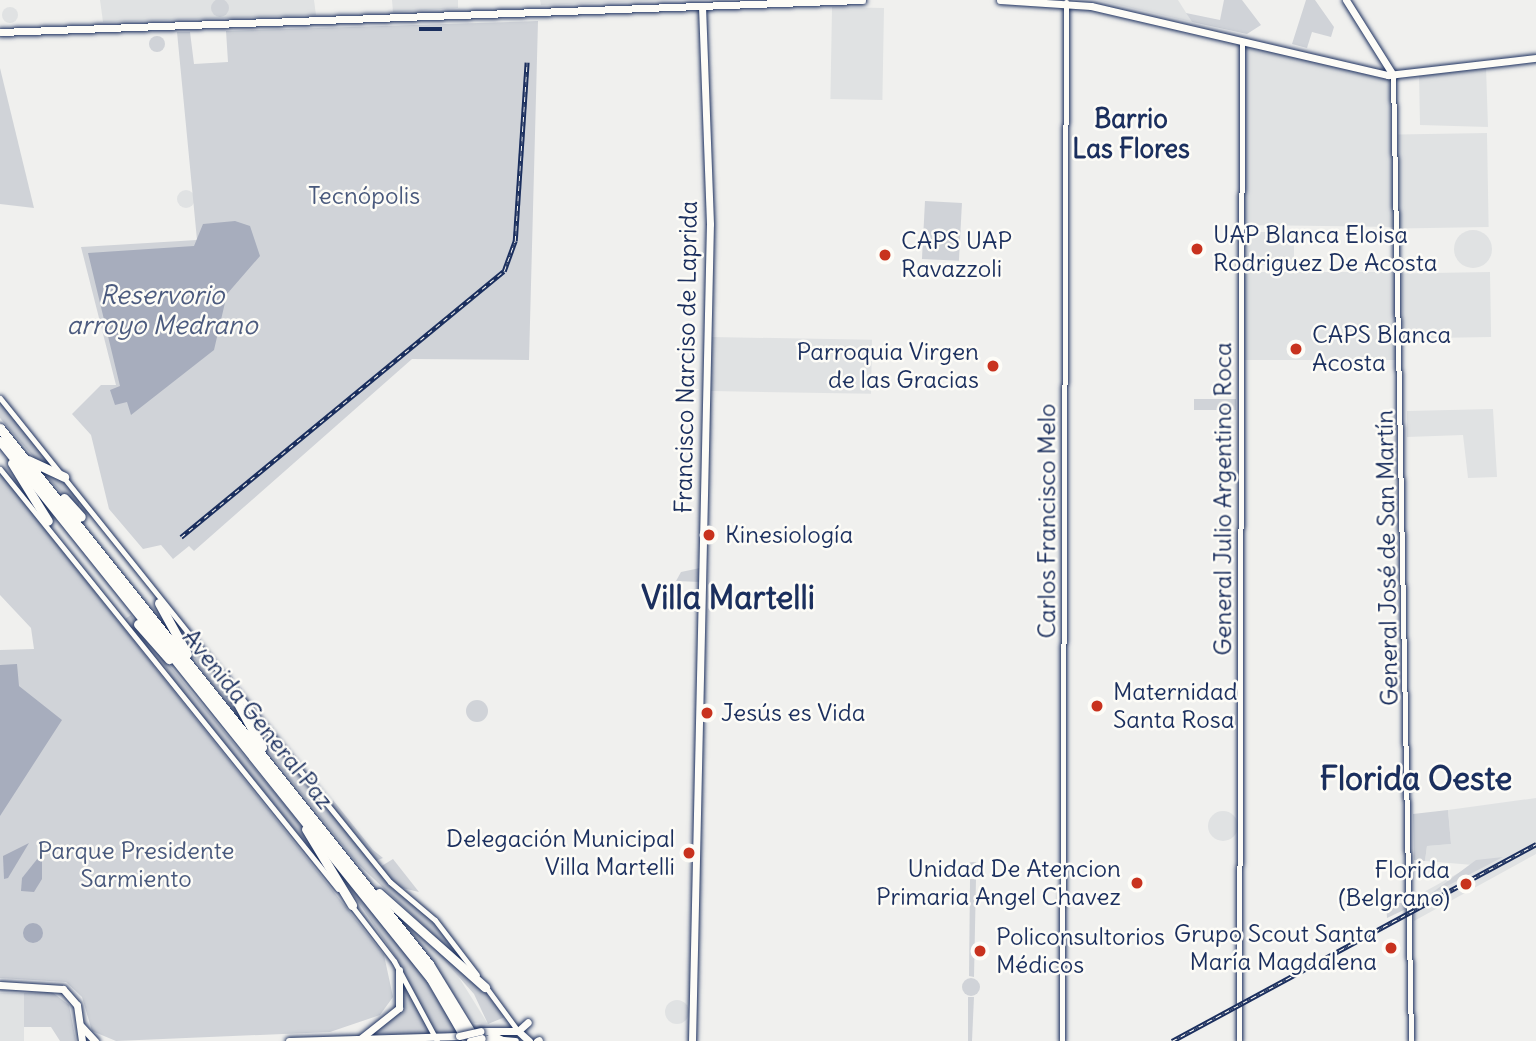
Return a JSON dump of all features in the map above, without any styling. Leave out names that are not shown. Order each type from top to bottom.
[{"type":"highway","name":"Avenida General Paz","points":[[0,428],[431,979],[465,1039]]},
{"type":"highway","points":[[0,442],[48,521]]},
{"type":"highway","name":"Avenida General Paz","points":[[0,442],[279,775],[482,1038]]},
{"type":"highway","points":[[23,457],[64,477]]},
{"type":"highway","points":[[23,457],[81,517]]},
{"type":"highway","points":[[159,603],[198,681]]},
{"type":"highway","points":[[138,624],[198,681]]},
{"type":"highway","points":[[224,678],[279,775]]},
{"type":"highway","points":[[296,809],[352,905]]},
{"type":"highway","points":[[348,863],[485,987]]},
{"type":"highway","points":[[482,1038],[509,1040]]},
{"type":"main road","points":[[0,32],[702,9],[736,4],[862,0]]},
{"type":"main road","points":[[1000,0],[1066,2],[1392,75],[1536,58]]},
{"type":"main road","points":[[1346,0],[1392,75]]},
{"type":"main road","name":"Francisco Narciso de Laprida","points":[[692,1041],[710,224],[702,9]]},
{"type":"main road","points":[[356,1039],[399,1007],[399,970]]},
{"type":"main road","points":[[0,985],[57,986],[74,998],[82,1041]]},
{"type":"main road","points":[[289,1041],[437,1041],[482,1038],[518,1031],[528,1022]]},
{"type":"main road","points":[[81,1025],[95,1041]]},
{"type":"main road","points":[[509,1040],[522,1041],[518,1031]]},
{"type":"main road","points":[[518,1031],[529,1041]]},
{"type":"main road","points":[[465,1039],[482,1038]]},
{"type":"street","name":"Carlos Francisco Melo","points":[[1062,1041],[1066,2]]},
{"type":"street","name":"General Julio Argentino Roca","points":[[1239,1041],[1242,42]]},
{"type":"street","name":"General José de San Martín","points":[[1392,75],[1411,1041]]},
{"type":"street","points":[[0,398],[382,873],[432,917],[518,1031]]},
{"type":"street","name":"Avenida General Paz","points":[[0,469],[352,905],[399,970],[437,1041]]},
{"type":"shaded area","points":[[100,0],[314,0],[316,15],[103,22]]},
{"type":"shaded area","points":[[392,0],[458,0],[458,8],[393,12]]},
{"type":"shaded area","points":[[540,0],[672,0],[541,5]]},
{"type":"shaded area","points":[[1097,0],[1178,0],[1192,22]]},
{"type":"shaded area","points":[[10,7],[16,9],[16,21],[10,23],[4,21],[2,15],[4,9]]},
{"type":"shaded area","points":[[832,7],[884,8],[882,100],[830,99]]},
{"type":"shaded area","points":[[1245,46],[1389,78],[1394,227],[1243,225]]},
{"type":"shaded area","points":[[1486,67],[1488,127],[1420,125],[1419,76]]},
{"type":"shaded area","points":[[1487,133],[1489,227],[1400,229],[1398,135]]},
{"type":"shaded area","points":[[186,190],[192,193],[195,199],[192,205],[186,208],[180,205],[177,199],[180,193]]},
{"type":"shaded area","points":[[1473,230],[1486,236],[1492,249],[1486,262],[1473,268],[1460,262],[1454,249],[1460,236]]},
{"type":"shaded area","points":[[1243,232],[1294,232],[1294,265],[1243,265]]},
{"type":"shaded area","points":[[1244,272],[1396,272],[1396,360],[1244,360]]},
{"type":"shaded area","points":[[1490,272],[1491,337],[1403,339],[1402,274]]},
{"type":"shaded area","points":[[712,337],[872,340],[871,394],[711,391]]},
{"type":"shaded area","points":[[1493,409],[1497,477],[1468,478],[1463,435],[1407,437],[1407,411]]},
{"type":"shaded area","points":[[1536,798],[1536,854],[1414,921],[1413,898],[1473,865],[1425,861],[1427,846],[1451,844],[1448,810]]},
{"type":"shaded area","points":[[1223,811],[1234,815],[1238,826],[1234,837],[1223,841],[1212,837],[1208,826],[1212,815]]},
{"type":"shaded area","points":[[407,926],[450,963],[488,1024],[474,1023]]},
{"type":"shaded area","points":[[0,993],[24,993],[24,1041],[0,1041]]},
{"type":"shaded area","points":[[677,1000],[685,1004],[689,1012],[685,1020],[677,1024],[669,1020],[665,1012],[669,1004]]},
{"type":"green space","points":[[216,-1],[224,-1],[229,8],[227,15],[216,17],[211,12],[211,4]]},
{"type":"green space","points":[[1224,0],[1242,0],[1261,25],[1247,34],[1192,22],[1186,13],[1220,20]]},
{"type":"green space","points":[[1306,0],[1315,0],[1334,27],[1331,37],[1312,32],[1307,48],[1292,44]]},
{"type":"green space","name":"Tecnópolis","points":[[538,21],[529,360],[412,359],[194,551],[189,546],[173,559],[161,545],[143,549],[109,509],[91,435],[72,414],[101,385],[116,385],[81,247],[197,240],[177,32],[190,32],[194,64],[228,62],[226,31]]},
{"type":"green space","points":[[157,36],[165,44],[157,52],[149,44]]},
{"type":"green space","points":[[0,68],[34,208],[0,204]]},
{"type":"green space","points":[[925,201],[962,203],[959,261],[922,259]]},
{"type":"green space","points":[[1194,399],[1236,399],[1236,410],[1194,410]]},
{"type":"green space","points":[[0,402],[56,472],[38,462],[0,418]]},
{"type":"green space","points":[[42,471],[63,479],[81,498],[77,510]]},
{"type":"green space","name":"Parque Presidente Sarmiento","points":[[0,473],[384,955],[393,997],[380,1015],[330,1032],[116,1041],[92,1031],[82,997],[66,982],[0,978],[0,650],[34,649],[31,628],[0,595]]},
{"type":"green space","points":[[32,505],[125,619],[131,615],[155,657]]},
{"type":"green space","points":[[700,568],[700,582],[676,581],[681,572]]},
{"type":"green space","points":[[169,618],[224,682],[249,731],[203,672]]},
{"type":"green space","points":[[151,643],[298,821],[330,873],[174,681]]},
{"type":"green space","points":[[235,695],[393,889],[434,922],[462,962],[357,863],[270,754]]},
{"type":"green space","points":[[477,700],[485,703],[488,711],[485,719],[477,722],[469,719],[466,711],[469,703]]},
{"type":"green space","points":[[333,800],[373,850],[383,858],[375,861],[332,808]]},
{"type":"green space","points":[[1448,810],[1451,844],[1427,846],[1425,861],[1414,860],[1413,814]]},
{"type":"green space","points":[[324,852],[423,976],[457,1032],[437,1035],[395,956]]},
{"type":"green space","points":[[1503,857],[1427,896],[1476,860]]},
{"type":"green space","points":[[393,859],[419,892],[398,887],[380,867]]},
{"type":"green space","points":[[973,862],[981,870],[973,878],[965,870]]},
{"type":"green space","points":[[970,879],[976,879],[974,977],[969,976]]},
{"type":"green space","points":[[1386,903],[1407,903],[1406,909],[1387,918]]},
{"type":"green space","points":[[417,930],[479,984],[505,1017],[488,1024],[474,994]]},
{"type":"green space","points":[[967,978],[975,978],[980,987],[978,994],[967,996],[962,991],[962,983]]},
{"type":"green space","points":[[405,983],[432,1038],[369,1033],[394,1017]]},
{"type":"green space","points":[[52,992],[69,1005],[76,1041],[60,1041],[51,1027],[24,1027],[24,993]]},
{"type":"green space","points":[[968,997],[974,997],[972,1041],[968,1041]]},
{"type":"water","name":"Reservorio arroyo Medrano","points":[[235,221],[250,226],[260,256],[227,294],[214,350],[131,415],[127,402],[115,405],[110,390],[120,386],[88,253],[194,246],[203,224]]},
{"type":"water","points":[[17,664],[19,686],[62,720],[0,816],[0,665]]},
{"type":"water","points":[[29,843],[8,878],[4,879],[3,856]]},
{"type":"water","points":[[42,853],[42,879],[34,892],[21,891],[22,878]]},
{"type":"water","points":[[33,923],[40,926],[43,933],[40,940],[33,943],[26,940],[23,933],[26,926]]},
{"type":"railway","points":[[419,29],[442,29]]},
{"type":"railway","points":[[181,537],[504,271],[515,241],[527,62]]},
{"type":"railway","points":[[1172,1041],[1536,844]]},
{"type":"place","name":"UAP Blanca Eloisa Rodriguez De Acosta","points":[[1197,249]]},
{"type":"place","name":"CAPS UAP Ravazzoli","points":[[885,255]]},
{"type":"place","name":"CAPS Blanca Acosta","points":[[1296,349]]},
{"type":"place","name":"Parroquia Virgen de las Gracias","points":[[993,366]]},
{"type":"place","name":"Kinesiología","points":[[709,535]]},
{"type":"place","name":"Maternidad Santa Rosa","points":[[1097,706]]},
{"type":"place","name":"Jesús es Vida","points":[[707,713]]},
{"type":"place","name":"Delegación Municipal Villa Martelli","points":[[689,853]]},
{"type":"place","name":"Unidad De Atencion Primaria Angel Chavez","points":[[1137,883]]},
{"type":"place","name":"Florida (Belgrano)","points":[[1466,884]]},
{"type":"place","name":"Grupo Scout Santa María Magdalena","points":[[1391,948]]},
{"type":"place","name":"Policonsultorios Médicos","points":[[980,951]]},
{"type":"district","name":"Barrio Las Flores","points":[[1131,134]]},
{"type":"district","name":"Villa Martelli","points":[[728,598]]},
{"type":"district","name":"Florida Oeste","points":[[1416,779]]}]
